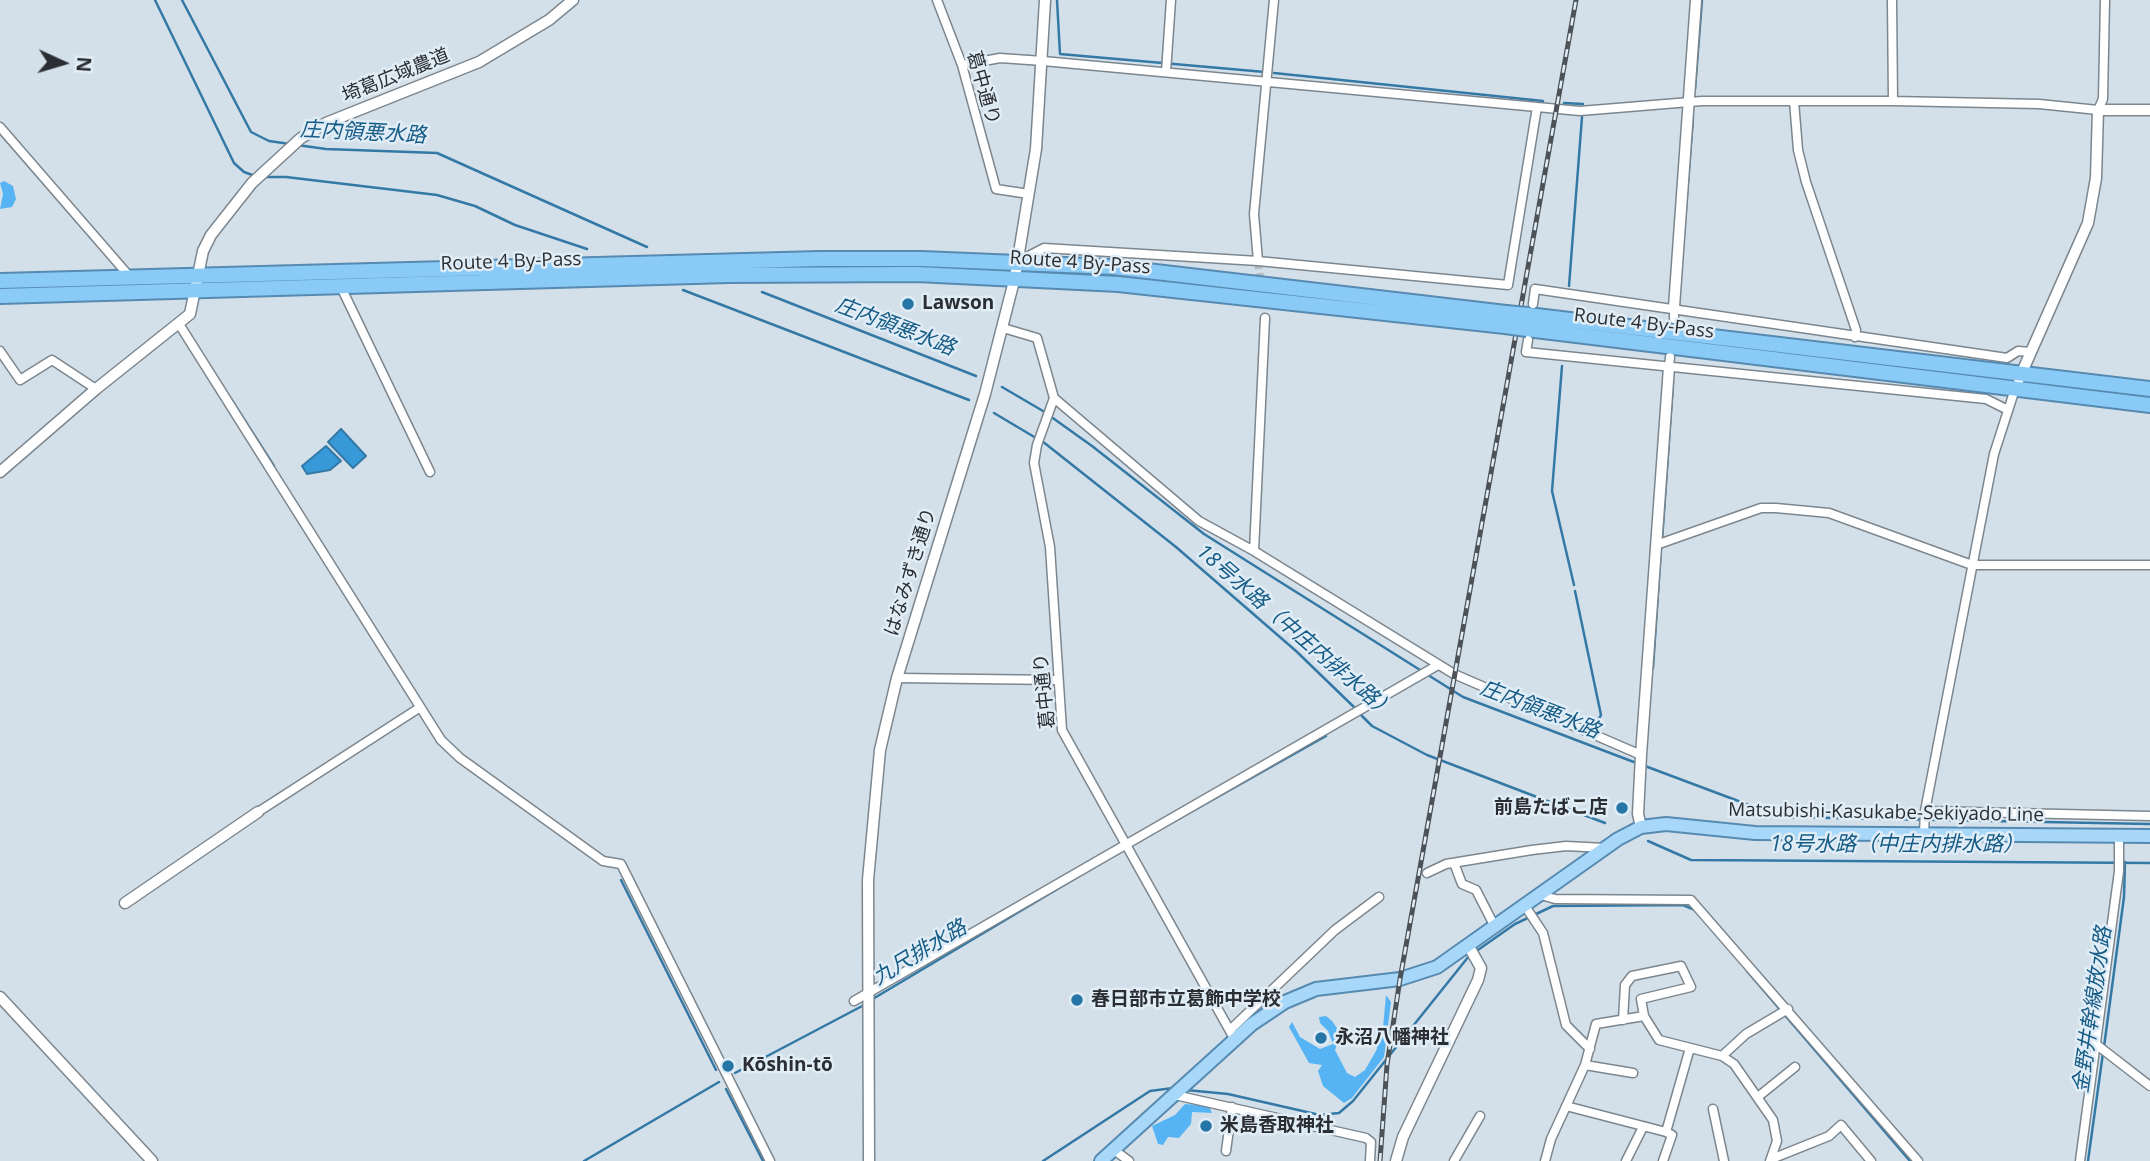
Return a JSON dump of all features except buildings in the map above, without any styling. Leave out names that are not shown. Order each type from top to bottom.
[{"type":"highway","name":"Route 4 By-Pass","points":[[0,281],[819,259],[1018,262],[1160,272],[2015,389],[2150,405]]},
{"type":"highway","name":"Route 4 By-Pass","points":[[0,296],[797,274],[1015,278],[1223,293],[1505,319]]},
{"type":"highway","name":"Route 4 By-Pass","points":[[1529,322],[2022,373],[2150,389]]},
{"type":"main road","name":"Matsubishi-Kasukabe-Sekiyado Line","points":[[1101,1161],[1194,1078],[1233,1035],[1267,1013],[1301,994],[1331,986],[1412,977],[1437,967],[1605,848],[1641,827],[1666,824],[1755,833],[2150,835]]},
{"type":"street","name":"埼葛広域農道","points":[[0,472],[96,388],[190,314],[202,251],[211,235],[253,183],[301,138],[326,123],[479,62],[549,20],[572,0]]},
{"type":"street","name":"葛中通り","points":[[937,0],[962,65],[995,186],[1000,192],[1029,194]]},
{"type":"street","name":"はなみずき通り","points":[[869,1161],[868,880],[880,750],[897,678],[985,394],[1015,278],[1029,194],[1043,61],[1045,0]]},
{"type":"street","points":[[1166,72],[1171,0]]},
{"type":"street","points":[[1258,261],[1254,214],[1269,82],[1274,0]]},
{"type":"street","points":[[1674,319],[1696,0]]},
{"type":"street","points":[[1892,0],[1893,101]]},
{"type":"street","points":[[1924,833],[1925,811],[1994,454],[2015,389],[2088,223],[2096,178],[2098,110],[2103,99],[2105,0]]},
{"type":"street","points":[[962,65],[1000,58],[1043,61],[1580,111],[1689,102],[1794,101],[2039,104],[2098,110],[2150,110]]},
{"type":"street","points":[[1794,101],[1798,150],[1806,182],[1856,330],[1855,337]]},
{"type":"street","points":[[1018,262],[1044,248],[1258,261],[1508,285],[1537,107]]},
{"type":"street","points":[[0,127],[130,277]]},
{"type":"street","points":[[341,287],[430,472]]},
{"type":"street","points":[[2008,410],[1986,399],[1669,362],[1526,352],[1535,289],[1674,307],[1855,337],[2007,358],[2018,351],[2031,352]]},
{"type":"street","points":[[1254,551],[1265,318]]},
{"type":"street","points":[[179,324],[441,740],[460,758],[603,860],[621,864],[770,1161]]},
{"type":"street","points":[[1003,328],[1038,338],[1055,398],[1199,521],[1254,551],[1435,667],[1641,755]]},
{"type":"street","points":[[0,351],[20,380],[52,360],[96,388]]},
{"type":"street","points":[[1641,827],[1638,814],[1641,755],[1669,362]]},
{"type":"street","name":"葛中通り","points":[[1055,398],[1037,445],[1034,463],[1050,547],[1062,730],[1233,1035]]},
{"type":"street","points":[[1656,545],[1761,508],[1776,508],[1829,513],[1972,565],[2150,565]]},
{"type":"street","points":[[855,1001],[1435,667]]},
{"type":"street","points":[[897,678],[1058,680]]},
{"type":"street","points":[[125,903],[258,811],[419,708]]},
{"type":"street","points":[[1925,811],[2150,816]]},
{"type":"street","points":[[2080,1161],[2119,871],[2119,835]]},
{"type":"street","points":[[1427,873],[1454,863],[1532,850],[1566,846],[1605,848]]},
{"type":"street","points":[[1454,863],[1462,884],[1475,890],[1495,927]]},
{"type":"street","points":[[1541,895],[1555,899],[1691,900],[1919,1161]]},
{"type":"street","points":[[1233,1035],[1335,930],[1379,897]]},
{"type":"street","points":[[1525,906],[1543,933],[1566,1025],[1590,1049]]},
{"type":"street","points":[[1396,1161],[1403,1137],[1478,980],[1481,968],[1468,945]]},
{"type":"street","points":[[1623,1020],[1625,985],[1632,976],[1681,966],[1691,987],[1641,999],[1644,1016],[1659,1040],[1722,1056],[1734,1063],[1773,1120],[1777,1141],[1772,1159]]},
{"type":"street","points":[[0,997],[152,1161]]},
{"type":"street","points":[[1722,1056],[1746,1034],[1788,1009]]},
{"type":"street","points":[[1545,1161],[1585,1065],[1596,1024],[1644,1016]]},
{"type":"street","points":[[2097,1045],[2150,1086]]},
{"type":"street","points":[[1666,1132],[1690,1048]]},
{"type":"street","points":[[1585,1065],[1633,1073]]},
{"type":"street","points":[[1759,1096],[1795,1067]]},
{"type":"street","points":[[1175,1095],[1366,1138],[1371,1142],[1370,1161]]},
{"type":"street","points":[[1566,1106],[1672,1135],[1663,1161]]},
{"type":"street","points":[[1226,1151],[1232,1107]]},
{"type":"street","points":[[1713,1109],[1724,1161]]},
{"type":"street","points":[[1454,1161],[1480,1116]]},
{"type":"street","points":[[1772,1159],[1829,1136],[1841,1125],[1871,1161]]},
{"type":"street","points":[[1626,1161],[1643,1127]]},
{"type":"street","points":[[1114,1150],[1129,1161]]},
{"type":"shaded area","points":[[4,181],[13,186],[16,199],[12,207],[0,209],[3,194],[0,183]]},
{"type":"shaded area","points":[[341,429],[366,456],[353,468],[328,442]]},
{"type":"shaded area","points":[[326,446],[341,461],[330,470],[307,474],[302,466]]},
{"type":"shaded area","points":[[1386,995],[1391,1002],[1384,1057],[1352,1098],[1344,1103],[1323,1086],[1318,1071],[1322,1065],[1309,1063],[1289,1027],[1292,1022],[1300,1037],[1320,1049],[1333,1044],[1328,1031],[1320,1023],[1319,1017],[1326,1016],[1341,1034],[1335,1050],[1347,1073],[1355,1077],[1365,1070],[1377,1049],[1376,1036],[1380,1035],[1383,1028]]},
{"type":"shaded area","points":[[1185,1104],[1209,1106],[1212,1113],[1192,1112],[1191,1124],[1179,1138],[1168,1137],[1163,1145],[1158,1144],[1152,1126],[1175,1115]]},
{"type":"waterway","name":"18号水路（中庄内排水路）","points":[[155,0],[234,163],[244,172],[255,176]]},
{"type":"waterway","name":"庄内領悪水路","points":[[182,0],[251,132],[269,141],[290,144]]},
{"type":"waterway","points":[[1057,0],[1060,54],[1265,72]]},
{"type":"waterway","points":[[1695,89],[1702,0]]},
{"type":"waterway","points":[[1274,73],[1543,101]]},
{"type":"waterway","points":[[1564,103],[1583,104]]},
{"type":"waterway","points":[[1569,286],[1582,117]]},
{"type":"waterway","points":[[1684,233],[1693,118]]},
{"type":"waterway","name":"庄内領悪水路","points":[[297,145],[326,149],[437,153],[647,247]]},
{"type":"waterway","name":"18号水路（中庄内排水路）","points":[[262,177],[286,177],[437,195],[475,206],[515,225],[587,249]]},
{"type":"waterway","name":"18号水路（中庄内排水路）","points":[[683,290],[969,400]]},
{"type":"waterway","name":"庄内領悪水路","points":[[762,292],[976,376]]},
{"type":"waterway","points":[[1562,366],[1552,491],[1574,585]]},
{"type":"waterway","points":[[1662,540],[1673,383]]},
{"type":"waterway","name":"庄内領悪水路","points":[[1002,387],[1043,411],[1092,446],[1204,534],[1463,697],[1639,764]]},
{"type":"waterway","points":[[231,399],[274,466]]},
{"type":"waterway","name":"18号水路（中庄内排水路）","points":[[994,413],[1036,438]]},
{"type":"waterway","name":"18号水路（中庄内排水路）","points":[[1042,441],[1176,547],[1296,651],[1356,709]]},
{"type":"waterway","points":[[1653,668],[1661,547]]},
{"type":"waterway","points":[[1575,591],[1601,715],[1597,722]]},
{"type":"waterway","name":"18号水路（中庄内排水路）","points":[[1360,714],[1372,726],[1427,755],[1605,823]]},
{"type":"waterway","name":"九尺排水路","points":[[1173,822],[1326,736]]},
{"type":"waterway","name":"庄内領悪水路","points":[[1645,766],[1781,817],[2150,824]]},
{"type":"waterway","name":"18号水路（中庄内排水路）","points":[[1648,841],[1691,860],[2150,863]]},
{"type":"waterway","name":"金野井幹線放水路","points":[[2104,1047],[2124,897],[2125,862]]},
{"type":"waterway","name":"九尺排水路","points":[[871,1000],[1091,869]]},
{"type":"waterway","points":[[621,880],[716,1070]]},
{"type":"waterway","points":[[1475,952],[1515,924],[1553,906],[1683,905],[1695,910]]},
{"type":"waterway","points":[[1186,1090],[1228,1094],[1320,1115],[1339,1113],[1353,1101],[1469,956]]},
{"type":"waterway","points":[[1747,971],[1910,1161]]},
{"type":"waterway","name":"九尺排水路","points":[[735,1073],[866,1004]]},
{"type":"waterway","name":"金野井幹線放水路","points":[[2088,1161],[2103,1053]]},
{"type":"waterway","name":"九尺排水路","points":[[584,1161],[719,1082]]},
{"type":"waterway","points":[[1043,1161],[1150,1091],[1173,1088]]},
{"type":"waterway","points":[[726,1089],[763,1161]]},
{"type":"tunnel","points":[[1258,261],[1261,286]]},
{"type":"railway","points":[[1380,1161],[1387,1065],[1400,979],[1576,0]]},
{"type":"place","name":"Lawson","points":[[908,304]]},
{"type":"place","name":"前島たばこ店","points":[[1622,808]]},
{"type":"place","name":"春日部市立葛飾中学校","points":[[1077,1000]]},
{"type":"place","name":"永沼八幡神社","points":[[1321,1038]]},
{"type":"place","name":"Kōshin-tō","points":[[728,1066]]},
{"type":"place","name":"米島香取神社","points":[[1206,1126]]}]
